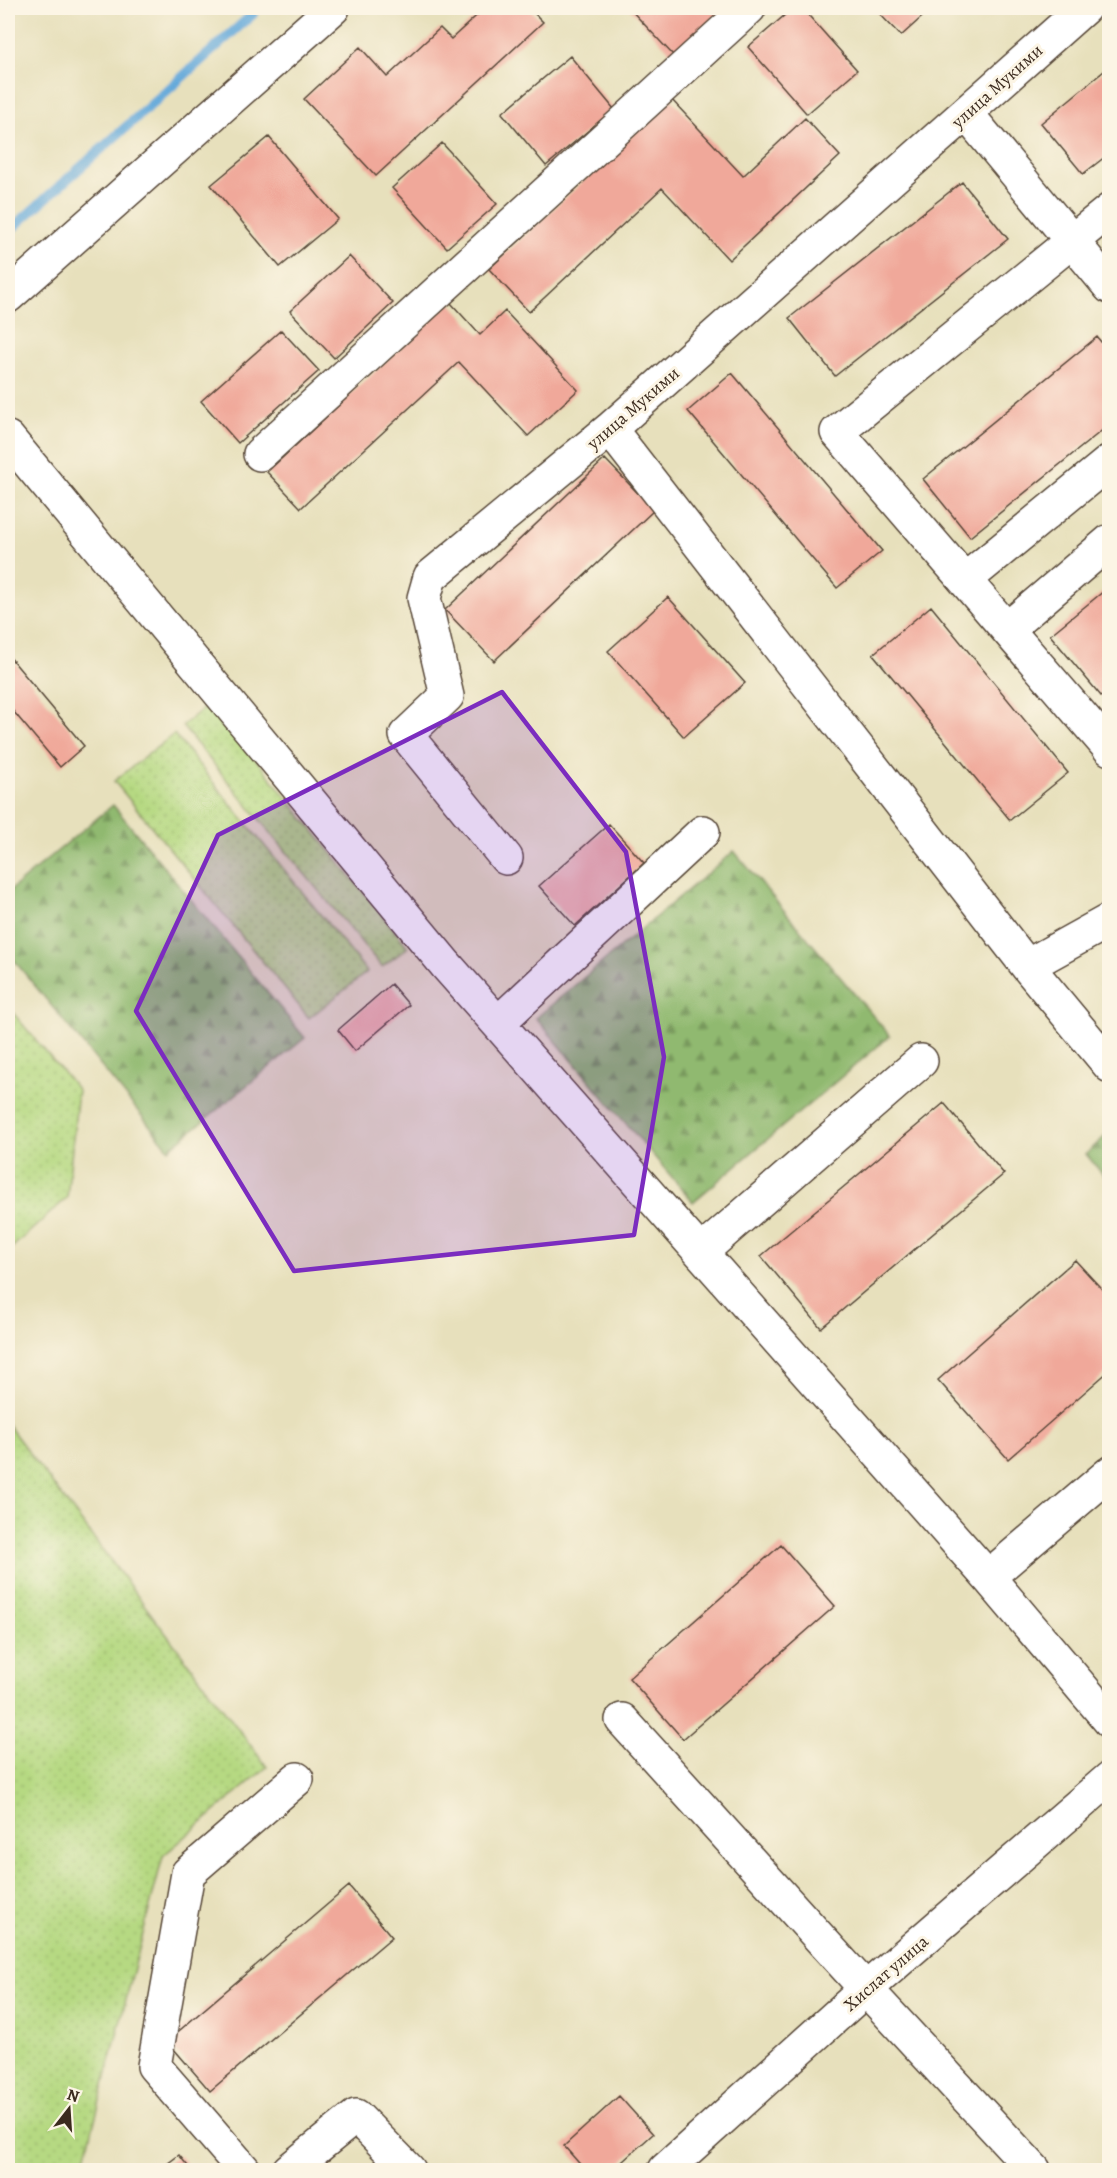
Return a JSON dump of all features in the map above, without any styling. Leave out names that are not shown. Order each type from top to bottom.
[{"type":"street","points":[[8,296],[333,8]]},
{"type":"street","points":[[260,454],[749,8]]},
{"type":"street","name":"улица Мукими","points":[[506,858],[406,735],[447,696],[424,598],[430,577],[610,429],[1084,8]]},
{"type":"street","points":[[966,113],[1110,287]]},
{"type":"street","points":[[1110,210],[837,432],[1110,749]]},
{"type":"street","points":[[610,429],[1027,966],[1110,1066]]},
{"type":"street","points":[[8,438],[439,956],[988,1577],[1110,1721]]},
{"type":"street","points":[[965,580],[1110,461]]},
{"type":"street","points":[[1007,629],[1110,541]]},
{"type":"street","points":[[498,1023],[703,832]]},
{"type":"street","points":[[1027,966],[1110,920]]},
{"type":"street","points":[[701,1252],[921,1061]]},
{"type":"street","points":[[988,1577],[1110,1473]]},
{"type":"street","points":[[622,1720],[1034,2170]]},
{"type":"street","points":[[244,2170],[154,2067],[188,1873],[297,1779]]},
{"type":"street","name":"Хислат улица","points":[[665,2170],[866,1989],[1110,1779]]},
{"type":"street","points":[[289,2170],[356,2116],[409,2170]]},
{"type":"highlighted area","points":[[502,692],[626,852],[664,1057],[634,1235],[294,1271],[136,1011],[218,835]]},
{"type":"green space","points":[[210,703],[408,947],[382,967],[182,726]]},
{"type":"green space","points":[[174,734],[367,972],[309,1018],[114,781]]},
{"type":"green space","points":[[113,805],[305,1038],[169,1149],[8,953],[8,892]]},
{"type":"green space","points":[[734,851],[890,1036],[693,1202],[536,1018]]},
{"type":"green space","points":[[8,1007],[78,1090],[67,1198],[8,1251]]},
{"type":"green space","points":[[1109,1133],[1109,1182],[1086,1154]]},
{"type":"green space","points":[[8,1425],[267,1767],[163,1856],[82,2170],[8,2170]]},
{"type":"building","points":[[485,8],[529,8],[543,22],[376,176],[304,99],[360,47],[387,77],[440,28],[451,39]]},
{"type":"building","points":[[629,8],[726,8],[673,55]]},
{"type":"building","points":[[793,8],[802,8],[857,70],[807,114],[748,47]]},
{"type":"building","points":[[874,8],[932,8],[901,36]]},
{"type":"building","points":[[570,56],[614,109],[546,166],[502,113]]},
{"type":"building","points":[[1110,66],[1110,153],[1083,174],[1041,123]]},
{"type":"building","points":[[671,99],[743,176],[805,118],[840,156],[729,260],[662,188],[529,312],[489,269]]},
{"type":"building","points":[[269,137],[338,219],[280,267],[211,185]]},
{"type":"building","points":[[442,143],[497,204],[447,248],[392,188]]},
{"type":"building","points":[[962,182],[1008,239],[835,376],[789,318]]},
{"type":"building","points":[[349,256],[393,303],[334,358],[290,311]]},
{"type":"building","points":[[450,302],[480,335],[505,311],[578,390],[528,436],[459,362],[301,508],[267,472]]},
{"type":"building","points":[[281,330],[319,371],[238,443],[201,401]]},
{"type":"building","points":[[1097,337],[1110,353],[1110,424],[970,537],[923,479]]},
{"type":"building","points":[[732,373],[882,551],[837,588],[688,411]]},
{"type":"building","points":[[605,459],[654,510],[494,661],[445,610]]},
{"type":"building","points":[[1110,586],[1110,689],[1101,696],[1050,635]]},
{"type":"building","points":[[668,597],[745,683],[684,737],[608,651]]},
{"type":"building","points":[[931,606],[1068,773],[1010,820],[873,654]]},
{"type":"building","points":[[8,655],[84,746],[60,767],[8,705]]},
{"type":"building","points":[[609,824],[644,863],[575,926],[539,886]]},
{"type":"building","points":[[391,984],[409,1005],[355,1051],[338,1030]]},
{"type":"building","points":[[944,1103],[1004,1174],[821,1328],[761,1256]]},
{"type":"building","points":[[1075,1260],[1110,1298],[1110,1370],[1008,1459],[938,1380]]},
{"type":"building","points":[[781,1545],[835,1606],[683,1739],[629,1678]]},
{"type":"building","points":[[349,1886],[392,1937],[210,2091],[167,2041]]},
{"type":"building","points":[[619,2096],[653,2134],[613,2170],[585,2170],[564,2146]]},
{"type":"building","points":[[179,2155],[191,2170],[159,2170]]},
{"type":"waterway","points":[[8,232],[253,14]]}]
